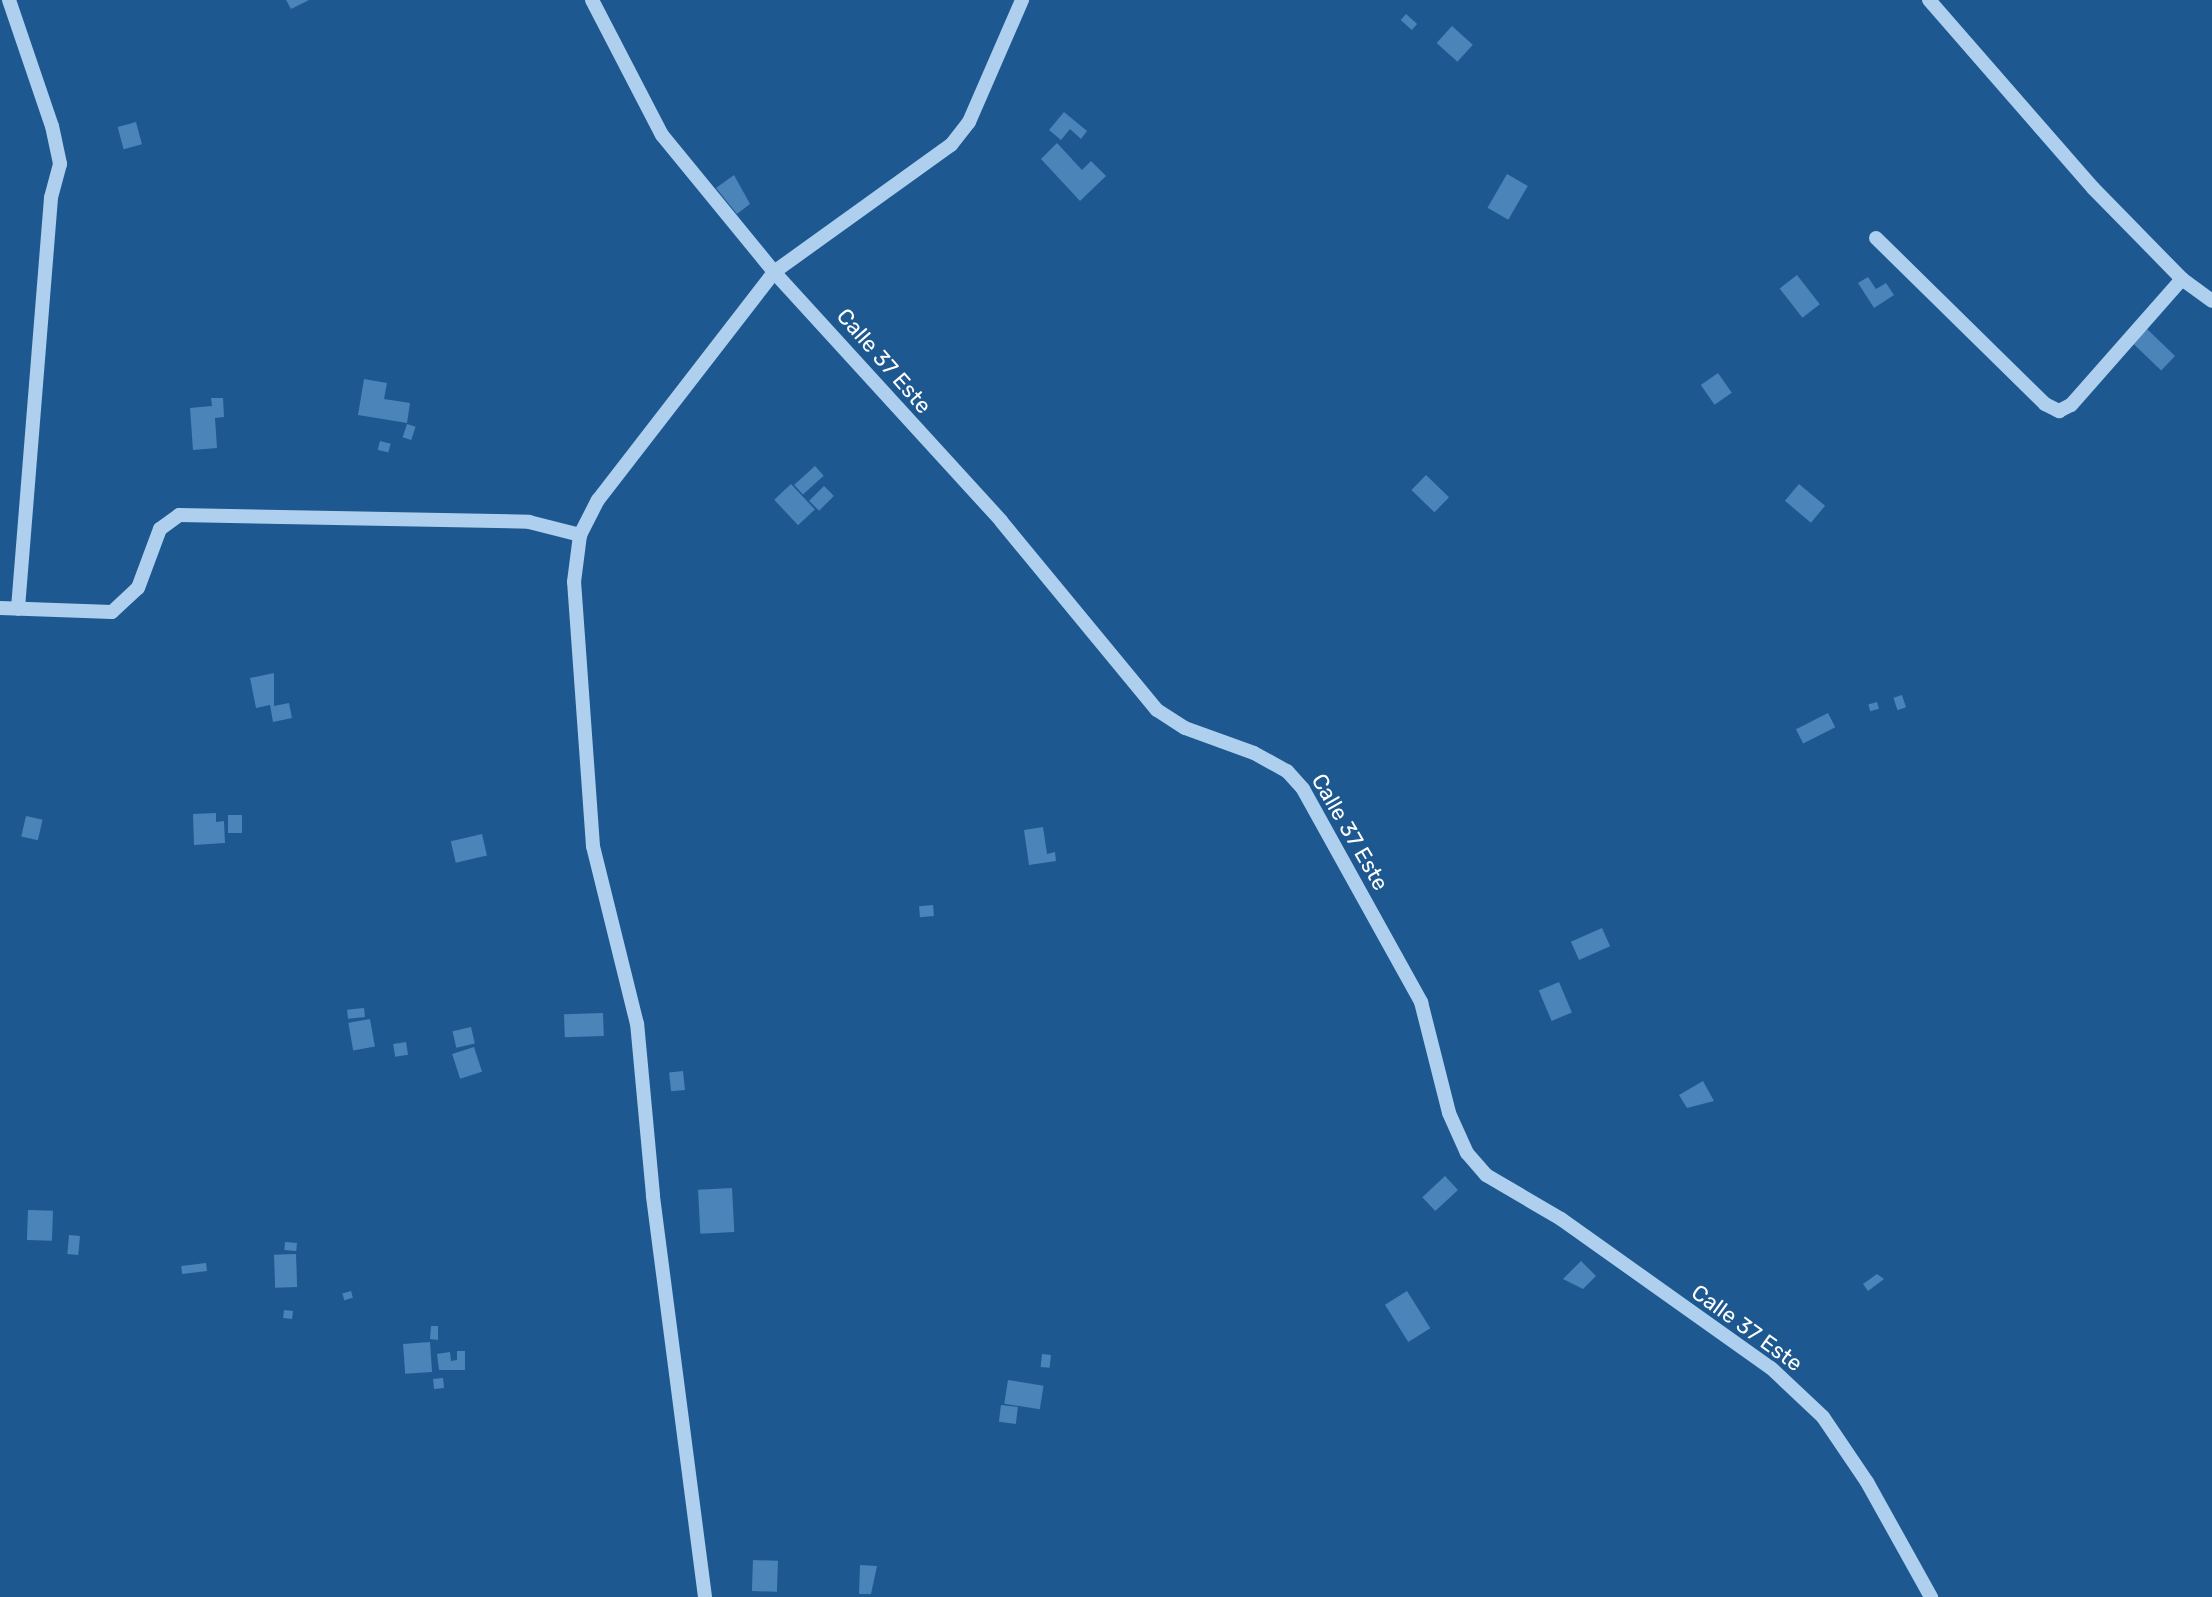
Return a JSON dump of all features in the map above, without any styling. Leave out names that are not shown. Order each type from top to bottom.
[{"type":"street","points":[[9,0],[52,126],[60,164],[51,198],[18,609]]},
{"type":"street","name":"Calle 37 Este","points":[[592,0],[662,135],[774,272],[1001,521],[1157,710],[1185,728],[1254,753],[1287,771],[1303,789],[1421,1002],[1449,1113],[1467,1153],[1486,1175],[1561,1219],[1782,1378],[1823,1417],[1858,1469],[1931,1597]]},
{"type":"street","points":[[705,1597],[653,1195],[637,1024],[593,846],[574,582],[580,535],[598,500],[774,272],[951,145],[969,122],[1022,0]]},
{"type":"street","points":[[1929,0],[2093,188],[2182,279],[2212,301]]},
{"type":"street","points":[[1876,238],[2045,404],[2059,411],[2071,405],[2182,279]]},
{"type":"street","points":[[0,608],[112,612],[138,588],[160,529],[179,515],[529,522],[580,535]]},
{"type":"building","points":[[286,0],[309,0],[291,9]]},
{"type":"building","points":[[1406,14],[1417,24],[1412,30],[1401,20]]},
{"type":"building","points":[[1452,26],[1473,45],[1457,62],[1437,43]]},
{"type":"building","points":[[1064,112],[1087,131],[1081,139],[1070,129],[1061,140],[1049,130]]},
{"type":"building","points":[[136,122],[142,144],[124,149],[118,127]]},
{"type":"building","points":[[1057,143],[1082,170],[1091,161],[1106,176],[1080,201],[1041,159]]},
{"type":"building","points":[[1507,174],[1528,186],[1508,220],[1488,208]]},
{"type":"building","points":[[734,175],[750,204],[737,214],[716,188]]},
{"type":"building","points":[[1797,275],[1820,304],[1802,318],[1780,289]]},
{"type":"building","points":[[1868,277],[1876,289],[1886,283],[1894,295],[1874,308],[1858,283]]},
{"type":"building","points":[[2147,329],[2175,356],[2161,370],[2133,343]]},
{"type":"building","points":[[1718,373],[1732,393],[1715,405],[1701,385]]},
{"type":"building","points":[[364,379],[387,383],[384,399],[410,403],[407,423],[358,415]]},
{"type":"building","points":[[211,398],[223,398],[224,417],[215,418],[217,448],[193,450],[190,408],[212,406]]},
{"type":"building","points":[[407,424],[416,427],[411,440],[403,437]]},
{"type":"building","points":[[380,441],[391,444],[388,453],[378,450]]},
{"type":"building","points":[[815,466],[824,476],[803,494],[794,485]]},
{"type":"building","points":[[1426,475],[1449,497],[1434,512],[1411,490]]},
{"type":"building","points":[[791,484],[815,510],[798,525],[774,500]]},
{"type":"building","points":[[1799,484],[1825,506],[1811,523],[1785,501]]},
{"type":"building","points":[[824,486],[834,496],[819,511],[809,501]]},
{"type":"building","points":[[274,673],[274,706],[289,703],[292,718],[273,722],[270,705],[256,708],[250,678]]},
{"type":"building","points":[[1902,695],[1906,707],[1897,710],[1893,698]]},
{"type":"building","points":[[1877,702],[1879,709],[1870,711],[1868,704]]},
{"type":"building","points":[[1828,713],[1835,727],[1803,744],[1796,729]]},
{"type":"building","points":[[216,813],[216,822],[224,821],[225,843],[194,845],[193,814]]},
{"type":"building","points":[[228,815],[242,815],[242,833],[228,833]]},
{"type":"building","points":[[26,816],[43,820],[38,840],[21,836]]},
{"type":"building","points":[[1043,827],[1047,854],[1055,852],[1056,861],[1029,865],[1024,830]]},
{"type":"building","points":[[482,834],[487,855],[456,863],[451,841]]},
{"type":"building","points":[[933,905],[934,916],[920,917],[919,906]]},
{"type":"building","points":[[1602,928],[1610,946],[1579,960],[1571,942]]},
{"type":"building","points":[[1559,982],[1572,1012],[1552,1021],[1539,991]]},
{"type":"building","points":[[364,1008],[365,1017],[348,1019],[347,1010]]},
{"type":"building","points":[[603,1013],[604,1036],[565,1037],[564,1014]]},
{"type":"building","points":[[370,1019],[375,1047],[353,1050],[348,1023]]},
{"type":"building","points":[[471,1027],[475,1044],[456,1048],[452,1031]]},
{"type":"building","points":[[406,1042],[408,1055],[395,1057],[393,1044]]},
{"type":"building","points":[[474,1047],[482,1072],[460,1079],[452,1054]]},
{"type":"building","points":[[683,1071],[685,1090],[671,1091],[669,1072]]},
{"type":"building","points":[[1703,1081],[1714,1101],[1687,1108],[1679,1095]]},
{"type":"building","points":[[1445,1176],[1458,1190],[1435,1211],[1422,1197]]},
{"type":"building","points":[[732,1188],[734,1232],[700,1234],[698,1190]]},
{"type":"building","points":[[28,1210],[53,1211],[52,1241],[27,1240]]},
{"type":"building","points":[[69,1235],[80,1236],[78,1255],[67,1254]]},
{"type":"building","points":[[285,1242],[297,1243],[296,1251],[284,1250]]},
{"type":"building","points":[[296,1254],[297,1287],[275,1288],[274,1255]]},
{"type":"building","points":[[1581,1261],[1596,1276],[1583,1289],[1563,1279]]},
{"type":"building","points":[[206,1263],[207,1271],[182,1274],[181,1266]]},
{"type":"building","points":[[1877,1274],[1884,1279],[1868,1291],[1863,1284]]},
{"type":"building","points":[[351,1291],[353,1298],[344,1300],[342,1293]]},
{"type":"building","points":[[1407,1291],[1430,1328],[1408,1342],[1385,1305]]},
{"type":"building","points":[[284,1310],[293,1311],[292,1319],[283,1318]]},
{"type":"building","points":[[431,1326],[438,1326],[438,1340],[430,1339]]},
{"type":"building","points":[[430,1342],[432,1372],[405,1374],[403,1344]]},
{"type":"building","points":[[457,1351],[465,1351],[465,1370],[439,1370],[437,1354],[450,1352],[451,1361],[457,1360]]},
{"type":"building","points":[[1042,1354],[1051,1355],[1050,1368],[1041,1367]]},
{"type":"building","points":[[443,1378],[444,1388],[434,1389],[433,1379]]},
{"type":"building","points":[[1008,1380],[1044,1386],[1040,1409],[1004,1404]]},
{"type":"building","points":[[1001,1405],[1018,1407],[1016,1424],[999,1422]]},
{"type":"building","points":[[753,1560],[778,1561],[777,1592],[752,1591]]},
{"type":"building","points":[[860,1565],[877,1566],[871,1594],[859,1594]]}]
